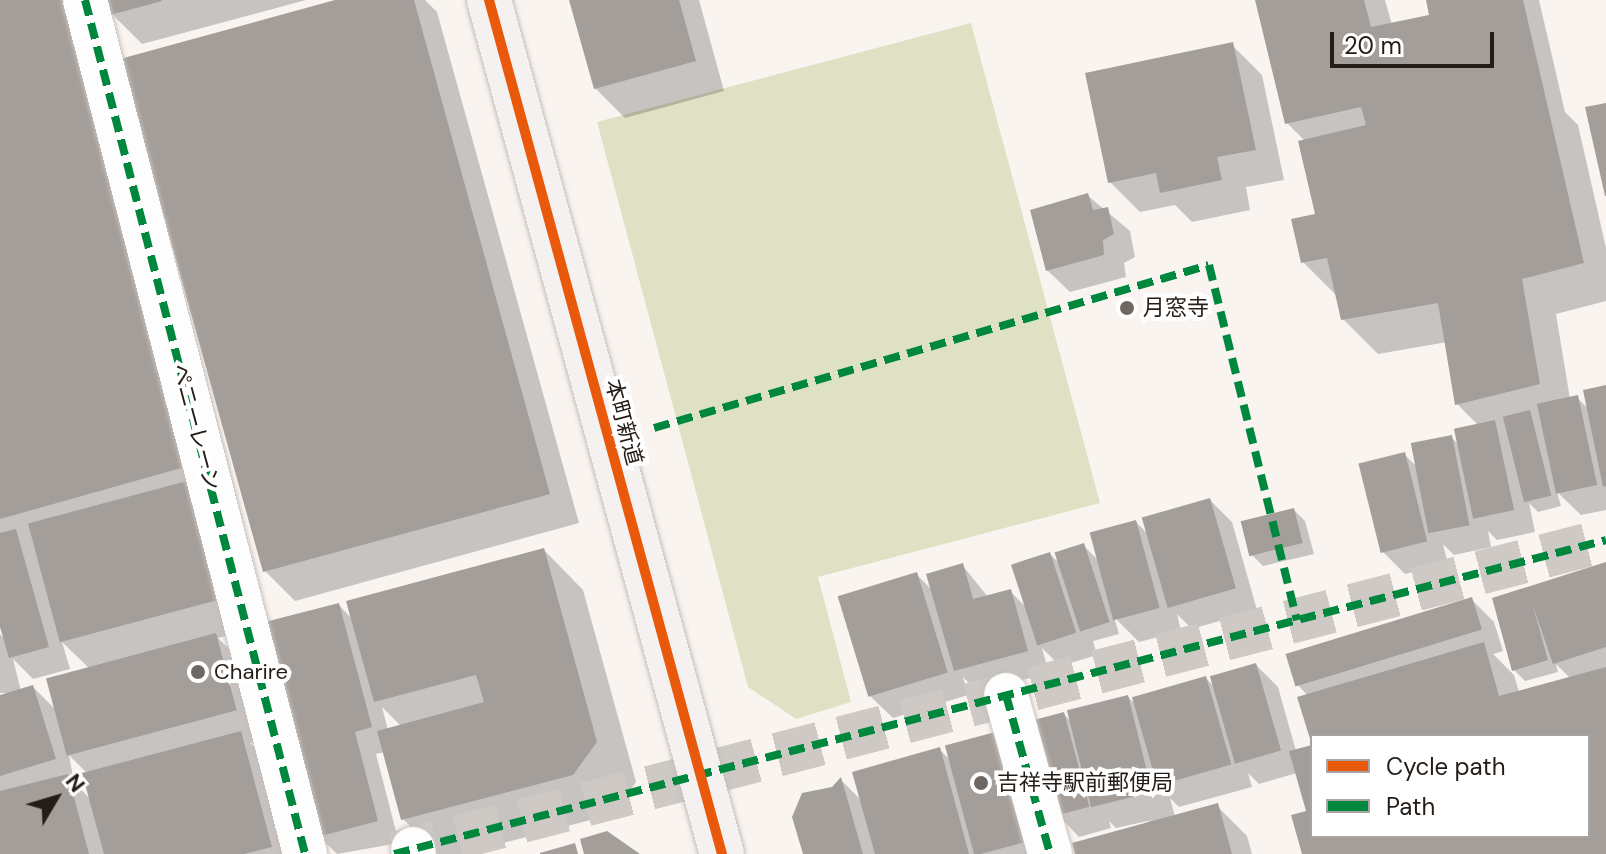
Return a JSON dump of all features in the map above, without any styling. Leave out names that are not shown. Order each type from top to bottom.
[{"type":"street","name":"ペニーレーン","points":[[85,0],[305,854]]},
{"type":"street","name":"本町新道","points":[[489,0],[722,854]]},
{"type":"street","points":[[1006,695],[1050,854]]},
{"type":"green space","points":[[971,23],[1100,503],[818,577],[851,702],[796,719],[748,687],[597,122]]},
{"type":"building","points":[[0,0],[67,0],[199,463],[0,519]]},
{"type":"building","points":[[106,0],[161,0],[162,1],[110,15]]},
{"type":"building","points":[[335,0],[414,0],[550,494],[263,572],[120,59]]},
{"type":"building","points":[[569,0],[679,0],[696,61],[594,89]]},
{"type":"building","points":[[1255,0],[1364,0],[1371,27],[1429,15],[1426,0],[1523,0],[1584,263],[1522,279],[1540,384],[1455,405],[1438,303],[1341,320],[1327,258],[1301,263],[1291,219],[1315,214],[1298,141],[1366,125],[1361,107],[1285,124]]},
{"type":"building","points":[[1233,42],[1256,150],[1217,157],[1222,180],[1160,193],[1156,173],[1108,183],[1085,73]]},
{"type":"building","points":[[1606,103],[1606,196],[1605,196],[1585,107]]},
{"type":"building","points":[[1088,193],[1093,210],[1108,207],[1114,234],[1103,240],[1104,255],[1046,271],[1030,210]]},
{"type":"building","points":[[1606,385],[1606,486],[1603,487],[1583,390]]},
{"type":"building","points":[[1578,395],[1597,485],[1556,494],[1537,404]]},
{"type":"building","points":[[1530,410],[1551,495],[1524,502],[1503,417]]},
{"type":"building","points":[[1495,420],[1514,510],[1473,519],[1454,429]]},
{"type":"building","points":[[1452,435],[1470,525],[1428,533],[1411,443]]},
{"type":"building","points":[[1405,452],[1427,541],[1381,553],[1358,464]]},
{"type":"building","points":[[198,478],[230,597],[60,642],[28,524]]},
{"type":"building","points":[[1210,498],[1236,588],[1168,608],[1142,518]]},
{"type":"building","points":[[1294,508],[1303,543],[1249,556],[1241,521]]},
{"type":"building","points":[[1136,520],[1160,608],[1113,620],[1090,532]]},
{"type":"building","points":[[16,529],[49,647],[9,658],[0,627],[0,533]]},
{"type":"building","points":[[1084,543],[1110,622],[1080,632],[1055,553]]},
{"type":"building","points":[[544,548],[597,742],[573,775],[401,820],[377,731],[484,702],[476,675],[374,702],[346,601]]},
{"type":"building","points":[[1050,552],[1076,633],[1037,646],[1011,565]]},
{"type":"building","points":[[1606,562],[1606,647],[1553,664],[1532,603],[1548,660],[1512,671],[1492,598]]},
{"type":"building","points":[[963,563],[973,599],[1011,589],[1028,651],[954,671],[926,574]]},
{"type":"building","points":[[917,572],[948,672],[868,697],[838,596]]},
{"type":"building","points":[[1472,597],[1482,630],[1295,687],[1286,654]]},
{"type":"building","points":[[339,603],[372,727],[355,732],[378,821],[317,837],[261,623]]},
{"type":"building","points":[[216,633],[237,710],[67,756],[46,679]]},
{"type":"building","points":[[1484,642],[1499,696],[1606,667],[1606,854],[1302,854],[1291,815],[1306,811],[1289,751],[1310,746],[1310,838],[1590,838],[1590,734],[1310,734],[1310,739],[1297,697]]},
{"type":"building","points":[[1256,663],[1281,750],[1235,764],[1210,676]]},
{"type":"building","points":[[1206,676],[1231,764],[1157,786],[1132,697]]},
{"type":"building","points":[[33,685],[56,759],[0,776],[0,695]]},
{"type":"building","points":[[1128,695],[1152,792],[1091,807],[1067,710]]},
{"type":"building","points":[[1064,712],[1089,807],[1056,816],[1030,721]]},
{"type":"building","points":[[241,731],[272,847],[244,854],[104,854],[82,773]]},
{"type":"building","points":[[999,731],[1029,841],[974,854],[945,745]]},
{"type":"building","points":[[940,747],[969,854],[875,854],[852,772]]},
{"type":"building","points":[[68,774],[89,854],[0,854],[0,791]]},
{"type":"building","points":[[841,777],[863,854],[803,854],[792,817],[802,793],[832,787]]},
{"type":"building","points":[[1218,803],[1232,854],[1075,854],[1072,843]]},
{"type":"building","points":[[607,831],[640,854],[584,854],[580,839]]},
{"type":"building","points":[[575,843],[578,854],[540,854],[540,853]]},
{"type":"tunnel","points":[[394,854],[1606,540]]},
{"type":"marked path","points":[[85,0],[305,854]]},
{"type":"marked path","points":[[654,428],[1209,265],[1297,620]]},
{"type":"marked path","points":[[394,854],[1606,540]]},
{"type":"marked path","points":[[1006,695],[1050,854]]},
{"type":"cycle path","points":[[489,0],[722,854]]},
{"type":"place","name":"月窓寺","points":[[1127,308]]},
{"type":"place","name":"Charire","points":[[198,672]]},
{"type":"place","name":"吉祥寺駅前郵便局","points":[[981,783]]}]
